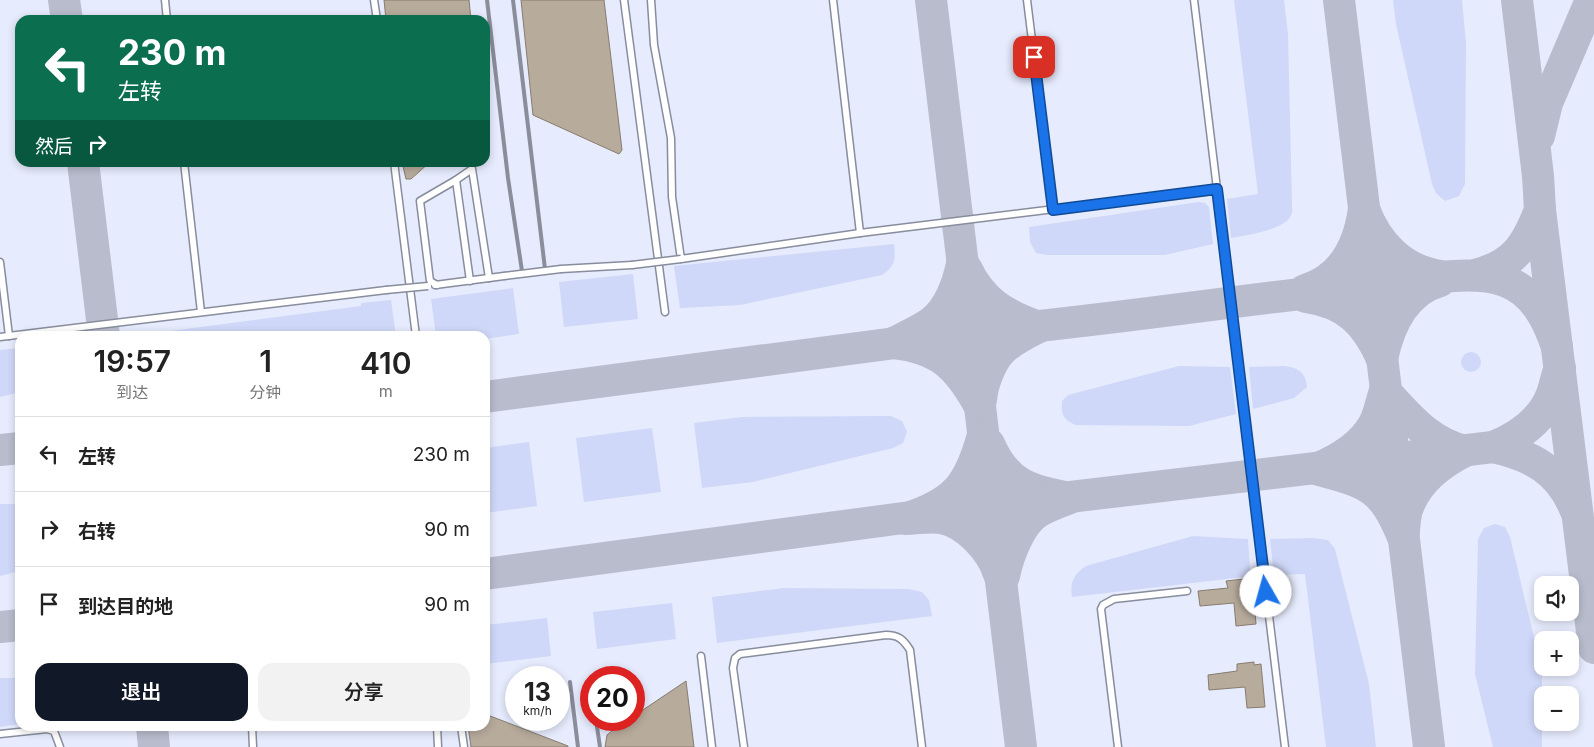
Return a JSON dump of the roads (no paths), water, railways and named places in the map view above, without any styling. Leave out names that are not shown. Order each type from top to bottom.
[{"type":"lane","points":[[165,0],[166,15]]},
{"type":"lane","points":[[374,0],[376,15]]},
{"type":"lane","points":[[624,0],[665,312]]},
{"type":"lane","points":[[652,0],[656,63],[671,138],[672,197],[681,259]]},
{"type":"lane","points":[[833,0],[860,233]]},
{"type":"lane","points":[[1027,0],[1053,210]]},
{"type":"lane","points":[[1194,0],[1285,747]]},
{"type":"lane","points":[[185,167],[201,312]]},
{"type":"lane","points":[[395,167],[415,331]]},
{"type":"lane","points":[[438,285],[430,281],[420,201],[472,169],[489,278]]},
{"type":"lane","points":[[456,180],[470,280]]},
{"type":"lane","points":[[49,331],[562,269],[632,265],[860,233],[1217,189]]},
{"type":"lane","points":[[0,262],[9,336]]},
{"type":"lane","points":[[0,337],[15,335]]},
{"type":"lane","points":[[1118,747],[1103,605],[1114,599],[1187,591]]},
{"type":"lane","points":[[744,747],[733,668],[735,658],[740,654],[886,635],[897,635],[905,641],[910,650],[922,747]]},
{"type":"lane","points":[[701,656],[712,747]]},
{"type":"lane","points":[[0,734],[24,731]]},
{"type":"lane","points":[[54,731],[60,747]]},
{"type":"lane","points":[[252,731],[252,747]]},
{"type":"lane","points":[[437,731],[438,747]]},
{"type":"lane","points":[[462,731],[464,747]]},
{"type":"railway","points":[[487,0],[489,15]]},
{"type":"railway","points":[[513,0],[545,269]]},
{"type":"railway","points":[[490,25],[508,178],[522,271]]},
{"type":"railway","points":[[570,682],[578,747]]},
{"type":"railway","points":[[598,731],[600,747]]}]
